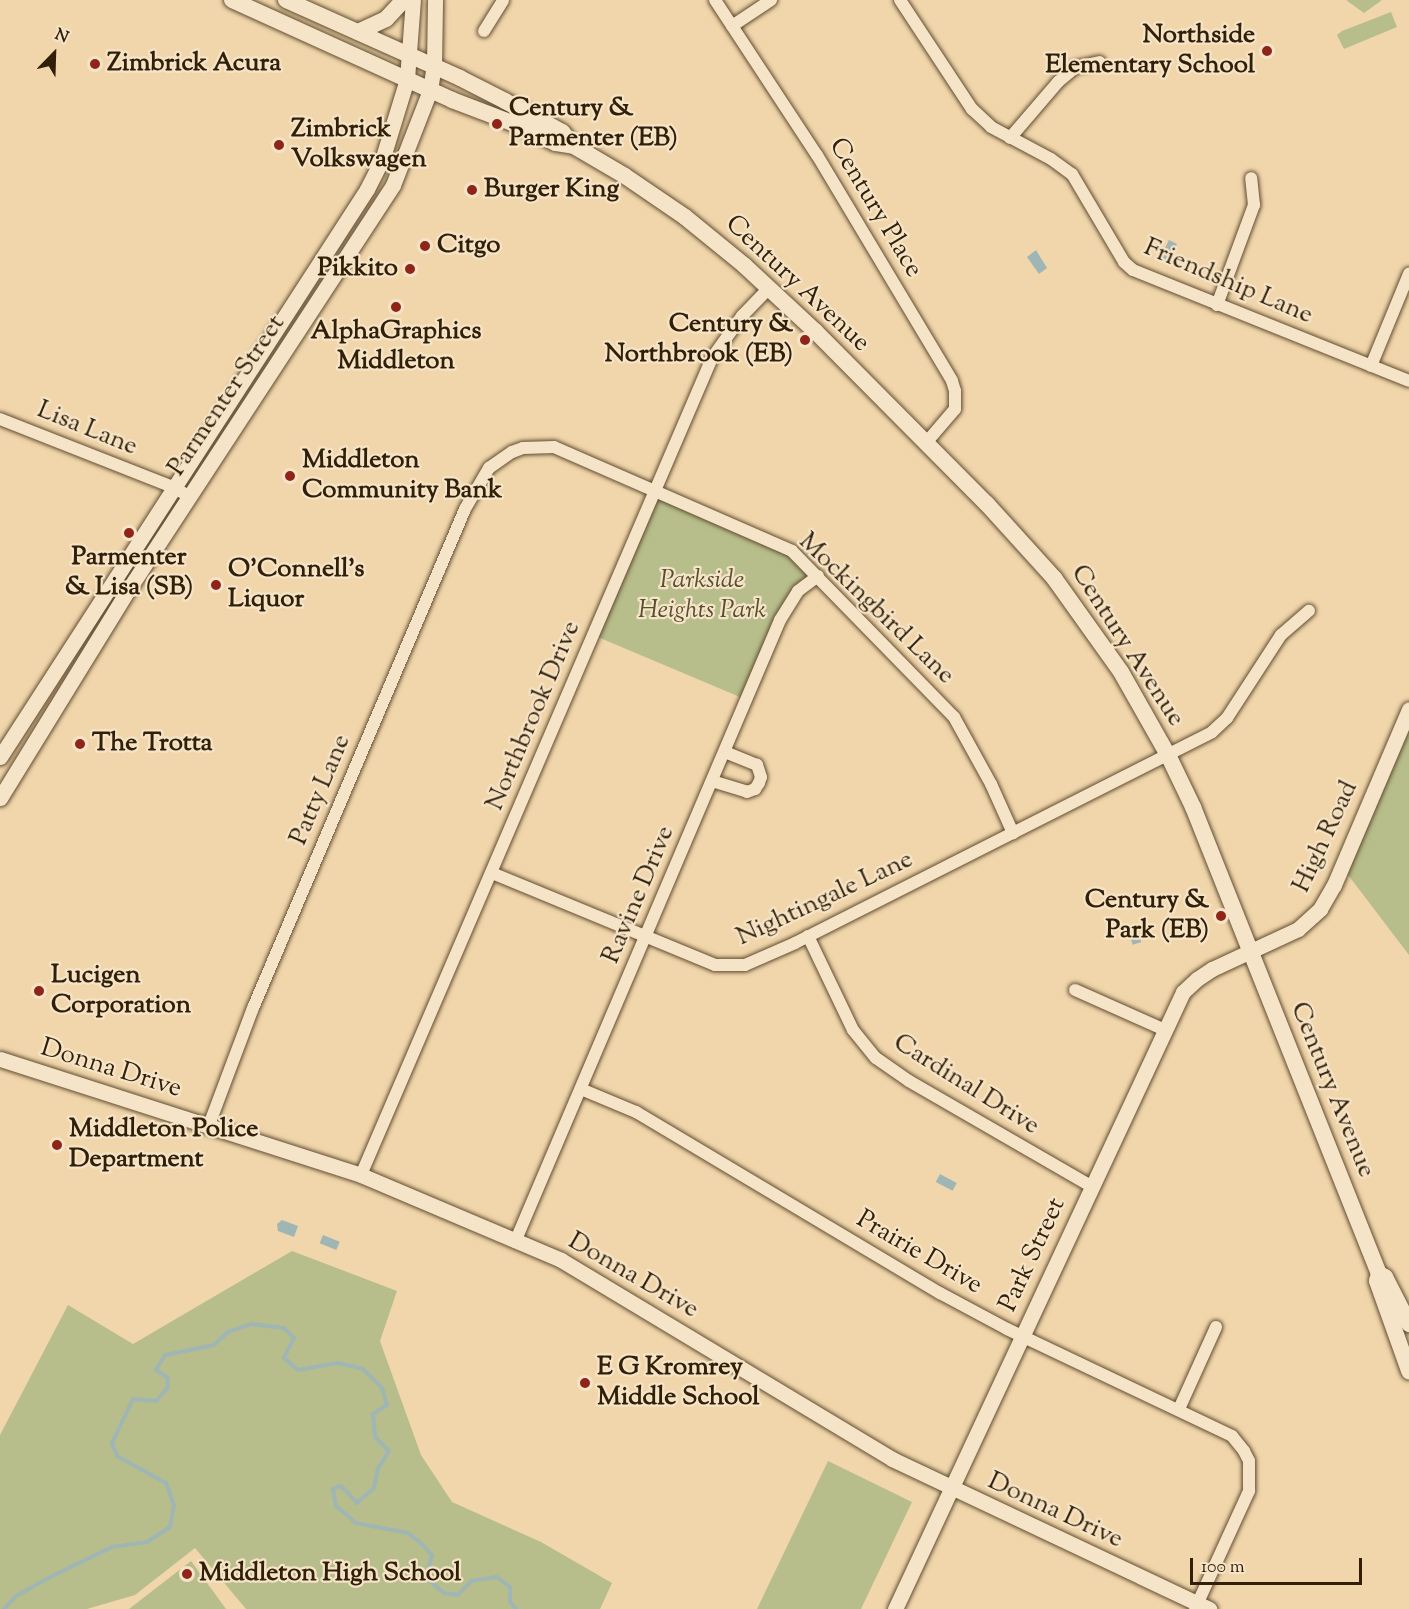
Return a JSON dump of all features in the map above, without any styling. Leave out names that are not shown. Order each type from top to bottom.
[{"type":"main road","name":"Century Avenue","points":[[232,0],[430,90],[556,143],[574,146]]},
{"type":"main road","name":"Century Avenue","points":[[286,0],[411,55],[562,132],[574,146],[625,176],[685,217],[770,287],[1015,533],[1079,610],[1121,672],[1168,755],[1193,807],[1379,1274],[1377,1281],[1409,1371]]},
{"type":"main road","points":[[358,32],[386,19],[404,0]]},
{"type":"main road","name":"Century Avenue","points":[[1379,1274],[1385,1277],[1409,1324]]},
{"type":"street","name":"Parmenter Street","points":[[0,757],[367,189],[383,157],[407,80],[411,55],[413,0]]},
{"type":"street","name":"Parmenter Street","points":[[0,798],[130,587],[393,184],[406,158],[430,90],[434,66],[435,0]]},
{"type":"street","points":[[484,31],[503,0]]},
{"type":"street","name":"Century Place","points":[[715,0],[817,154],[952,381],[955,391],[955,409],[926,443]]},
{"type":"street","points":[[732,26],[771,0]]},
{"type":"street","name":"Friendship Lane","points":[[900,0],[972,109],[991,127],[1052,159],[1072,174],[1124,262],[1133,270],[1409,381]]},
{"type":"street","points":[[1010,138],[1058,81],[1076,67],[1099,62]]},
{"type":"street","points":[[1217,305],[1254,205],[1251,178]]},
{"type":"street","points":[[1371,366],[1409,274]]},
{"type":"street","name":"Northbrook Drive","points":[[361,1175],[712,358],[742,316],[770,287]]},
{"type":"street","name":"Lisa Lane","points":[[0,418],[190,496]]},
{"type":"street","name":"Mockingbird Lane","points":[[483,477],[492,465],[504,456],[523,448],[546,447],[562,451],[792,551],[954,717],[991,784],[1013,833]]},
{"type":"street","name":"Patty Lane","points":[[209,1125],[253,1008],[465,509],[483,477]]},
{"type":"street","name":"Ravine Drive","points":[[516,1242],[780,620],[798,591],[818,576]]},
{"type":"street","name":"Nightingale Lane","points":[[492,873],[715,965],[745,965],[808,936],[1212,732],[1227,718],[1281,635],[1309,611]]},
{"type":"street","name":"High Road","points":[[1250,952],[1298,929],[1320,909],[1334,885],[1409,709]]},
{"type":"street","points":[[712,781],[747,792],[755,789],[759,783],[761,777],[757,765],[725,752]]},
{"type":"street","name":"Cardinal Drive","points":[[808,936],[853,1030],[876,1058],[919,1087],[1091,1186]]},
{"type":"street","name":"Park Street","points":[[894,1609],[1184,992],[1197,979],[1250,952]]},
{"type":"street","points":[[1075,990],[1165,1030]]},
{"type":"street","name":"Donna Drive","points":[[0,1059],[361,1175],[561,1260],[892,1459],[1200,1607]]},
{"type":"street","name":"Prairie Drive","points":[[581,1089],[636,1112],[940,1293],[1022,1336],[1232,1436],[1244,1451],[1251,1468],[1251,1479],[1246,1498],[1200,1607]]},
{"type":"street","points":[[1179,1409],[1216,1327]]},
{"type":"green space","points":[[1346,0],[1382,0],[1364,13]]},
{"type":"green space","points":[[1391,12],[1397,27],[1344,49],[1337,35],[1342,31]]},
{"type":"green space","name":"Parkside Heights Park","points":[[654,492],[792,551],[818,576],[798,591],[747,700],[593,635]]},
{"type":"green space","points":[[1409,709],[1409,955],[1342,867]]},
{"type":"green space","points":[[292,1251],[397,1291],[380,1341],[421,1455],[452,1502],[541,1542],[612,1583],[600,1609],[246,1609],[195,1548],[135,1595],[87,1609],[0,1609],[0,1435],[68,1305],[133,1344]]},
{"type":"green space","points":[[828,1461],[912,1502],[861,1609],[757,1609]]},
{"type":"green space","name":"Middleton High School","points":[[191,1561],[226,1609],[129,1609]]},
{"type":"water","points":[[1169,240],[1177,244],[1168,262],[1160,258]]},
{"type":"water","points":[[1036,250],[1047,268],[1039,274],[1027,257]]},
{"type":"water","points":[[1136,924],[1141,942],[1133,945],[1127,926]]},
{"type":"water","points":[[940,1174],[957,1183],[953,1191],[936,1182]]},
{"type":"water","points":[[282,1220],[298,1226],[294,1237],[278,1231],[277,1224]]},
{"type":"water","points":[[323,1235],[340,1242],[336,1250],[320,1243]]},
{"type":"waterway","points":[[4,1609],[16,1596],[48,1578],[112,1547],[147,1542],[170,1527],[174,1505],[166,1483],[117,1456],[112,1443],[133,1399],[156,1401],[168,1387],[167,1377],[156,1370],[165,1355],[214,1345],[228,1332],[251,1324],[284,1328],[294,1338],[284,1358],[298,1370],[338,1363],[363,1369],[382,1388],[387,1405],[373,1414],[375,1437],[389,1451],[378,1468],[374,1488],[357,1503],[341,1486],[333,1489],[336,1506],[356,1523],[408,1533],[422,1544],[432,1555],[426,1578],[444,1593],[458,1595],[471,1581],[497,1577],[510,1587],[510,1602],[516,1609]]},
{"type":"place","name":"Northside Elementary School","points":[[1267,51]]},
{"type":"place","name":"Zimbrick Acura","points":[[95,64]]},
{"type":"place","name":"Century & Parmenter (EB)","points":[[497,124]]},
{"type":"place","name":"Zimbrick Volkswagen","points":[[279,145]]},
{"type":"place","name":"Burger King","points":[[472,190]]},
{"type":"place","name":"Citgo","points":[[425,246]]},
{"type":"place","name":"Pikkito","points":[[410,269]]},
{"type":"place","name":"AlphaGraphics Middleton","points":[[396,307]]},
{"type":"place","name":"Century & Northbrook (EB)","points":[[805,340]]},
{"type":"place","name":"Middleton Community Bank","points":[[290,476]]},
{"type":"place","name":"Parmenter & Lisa (SB)","points":[[129,533]]},
{"type":"place","name":"O'Connell's Liquor","points":[[216,585]]},
{"type":"place","name":"The Trotta","points":[[80,744]]},
{"type":"place","name":"Century & Park (EB)","points":[[1221,916]]},
{"type":"place","name":"Lucigen Corporation","points":[[39,991]]},
{"type":"place","name":"Middleton Police Department","points":[[57,1145]]},
{"type":"place","name":"E G Kromrey Middle School","points":[[585,1383]]},
{"type":"place","name":"Middleton High School","points":[[187,1574]]}]
